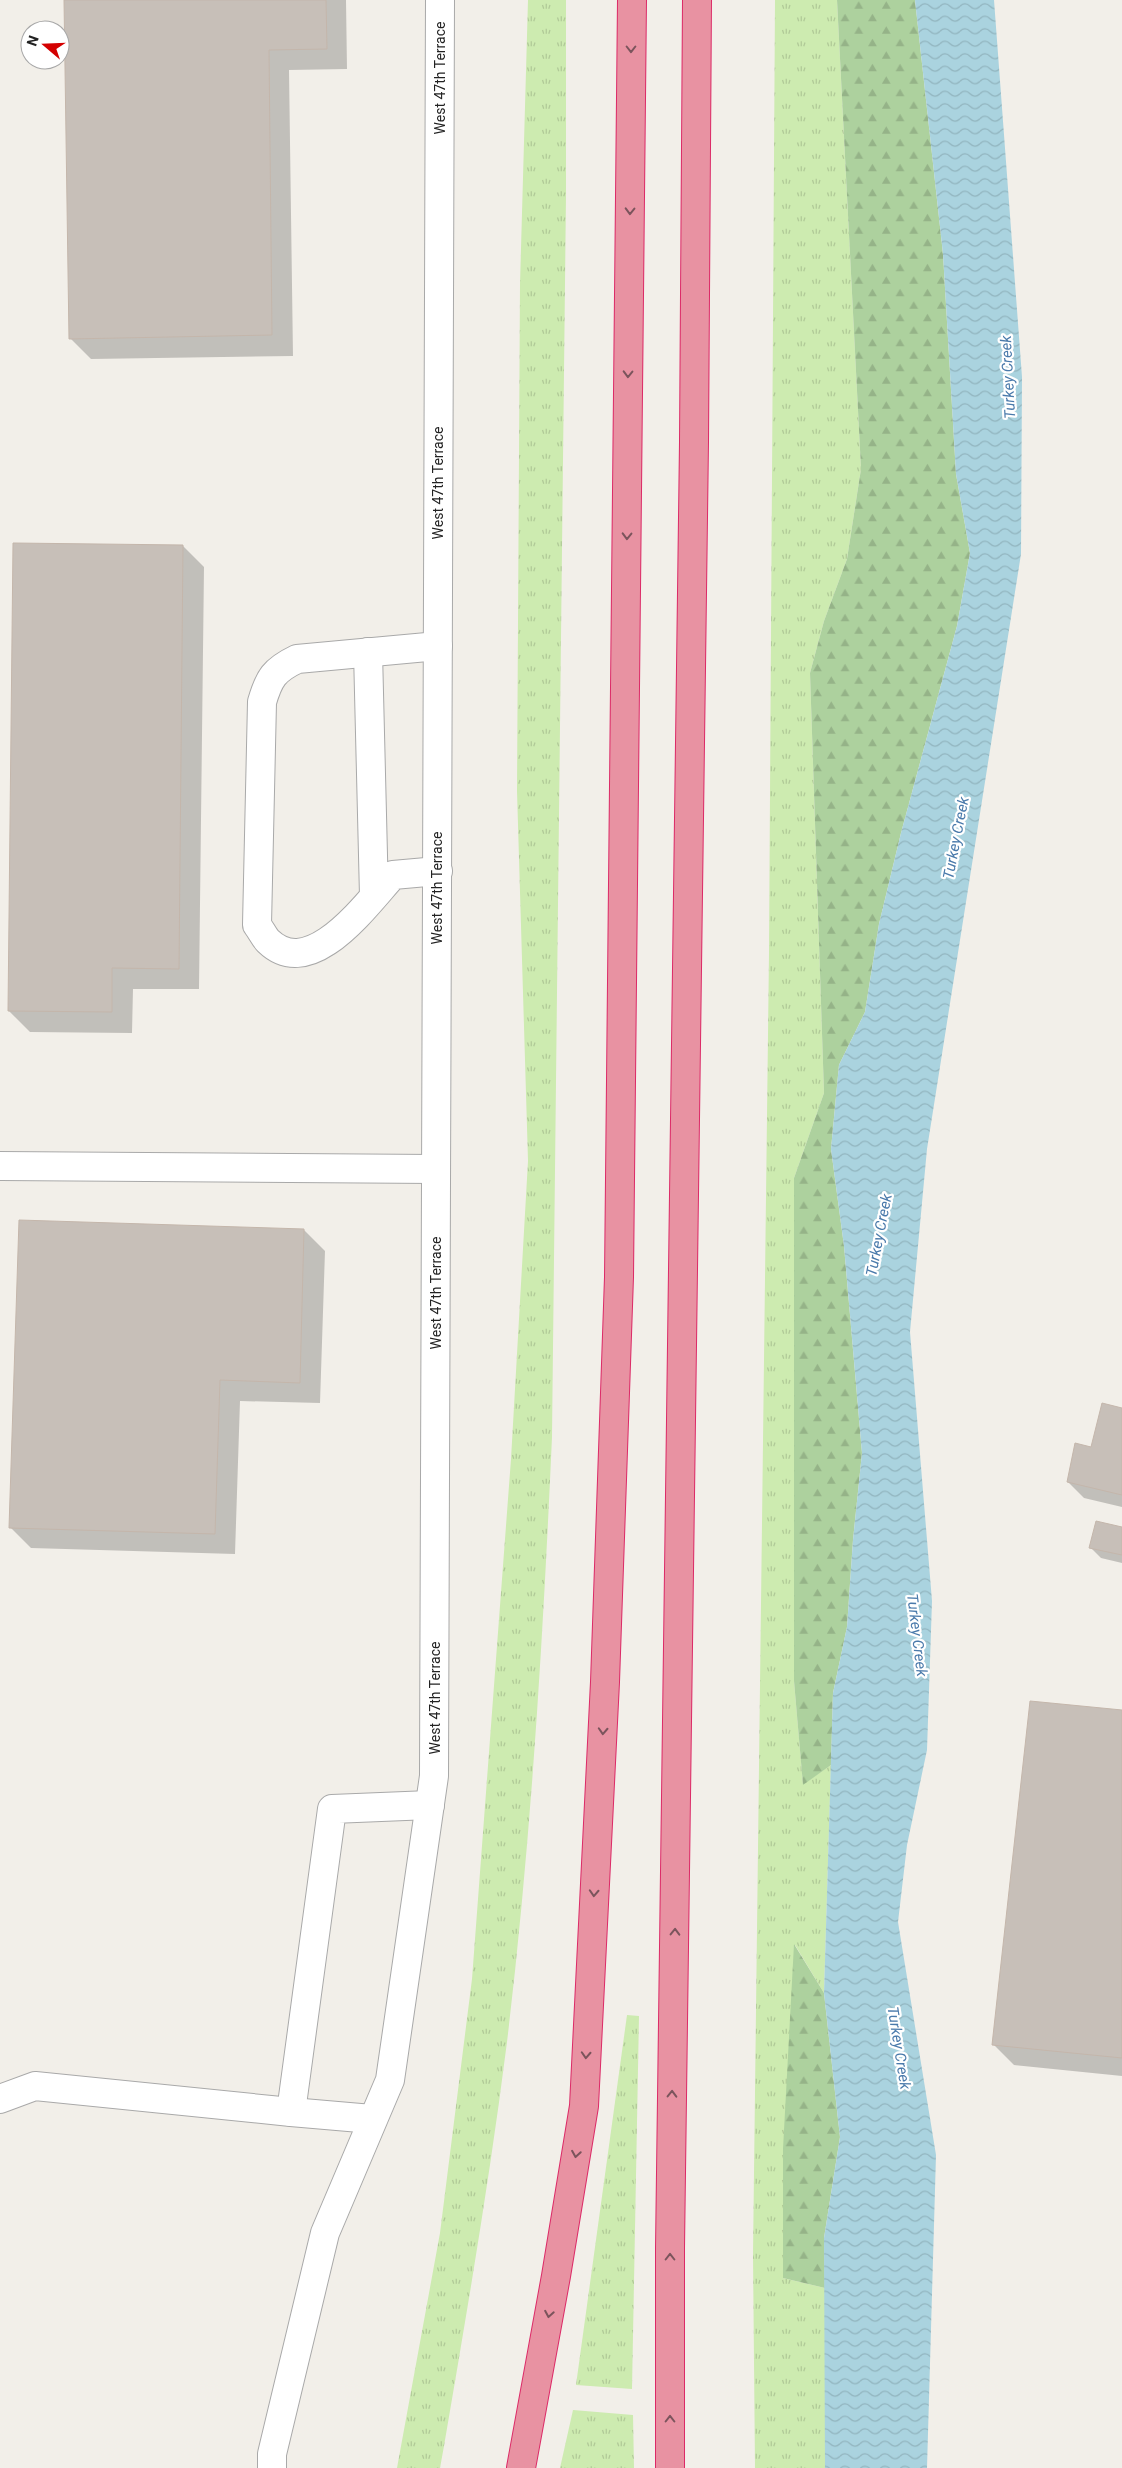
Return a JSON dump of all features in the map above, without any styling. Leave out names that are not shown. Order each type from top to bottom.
[{"type":"highway","points":[[521,2468],[556,2276],[584,2106],[605,1682],[619,1277],[632,0]]},
{"type":"highway","points":[[670,2468],[670,2248],[694,442],[697,0]]},
{"type":"lane","name":"West 47th Terrace","points":[[272,2468],[272,2454],[325,2233],[372,2118],[390,2080],[434,1776],[440,0]]},
{"type":"lane","points":[[438,646],[297,659],[282,666],[268,681],[262,702],[257,925],[268,941],[288,953],[313,950],[337,936],[393,875],[438,871]]},
{"type":"lane","points":[[368,652],[374,896]]},
{"type":"lane","points":[[0,1166],[436,1169]]},
{"type":"lane","points":[[291,2112],[332,1809],[430,1806]]},
{"type":"lane","points":[[0,2100],[35,2086],[291,2112],[372,2118]]},
{"type":"green space","points":[[528,0],[566,0],[566,195],[552,1437],[545,1589],[523,1891],[507,2042],[478,2244],[461,2345],[440,2468],[397,2468],[440,2233],[472,1979],[511,1459],[528,1161],[517,791],[520,284]]},
{"type":"green space","points":[[775,0],[837,0],[861,469],[847,559],[824,621],[810,673],[824,1093],[794,1178],[794,1681],[803,1784],[831,1765],[824,1993],[795,1945],[783,2278],[825,2288],[825,2468],[755,2468],[753,2255],[769,953]]},
{"type":"green space","points":[[837,0],[915,0],[943,254],[956,474],[970,553],[957,626],[901,833],[879,924],[865,1012],[839,1065],[831,1149],[844,1246],[862,1453],[847,1627],[833,1693],[831,1765],[803,1785],[794,1681],[794,1178],[824,1093],[810,673],[824,621],[847,559],[861,469]]},
{"type":"green space","points":[[794,1944],[824,1993],[840,2137],[824,2238],[825,2288],[783,2278],[783,2149]]},
{"type":"green space","points":[[627,2015],[639,2016],[632,2389],[576,2385]]},
{"type":"green space","points":[[573,2410],[633,2415],[634,2468],[560,2468]]},
{"type":"water","name":"Turkey Creek","points":[[915,0],[994,0],[1022,377],[1021,554],[927,1149],[910,1332],[932,1601],[927,1750],[907,1845],[898,1922],[936,2155],[927,2468],[825,2468],[824,2238],[840,2137],[824,1993],[833,1693],[847,1627],[862,1453],[844,1246],[831,1149],[839,1065],[865,1012],[879,924],[901,833],[957,626],[970,553],[956,474],[943,254]]},
{"type":"building","points":[[64,0],[326,0],[327,49],[269,50],[272,335],[69,339],[65,70],[70,70],[70,20],[64,20]]},
{"type":"building","points":[[13,543],[183,545],[179,969],[112,968],[112,1012],[8,1011]]},
{"type":"building","points":[[19,1220],[304,1229],[300,1383],[220,1380],[215,1534],[9,1528]]},
{"type":"building","points":[[1102,1403],[1122,1408],[1122,1495],[1067,1482],[1075,1443],[1091,1447]]},
{"type":"building","points":[[1096,1521],[1122,1527],[1122,1555],[1089,1548]]},
{"type":"building","points":[[1030,1701],[1122,1710],[1122,2058],[992,2045]]}]
